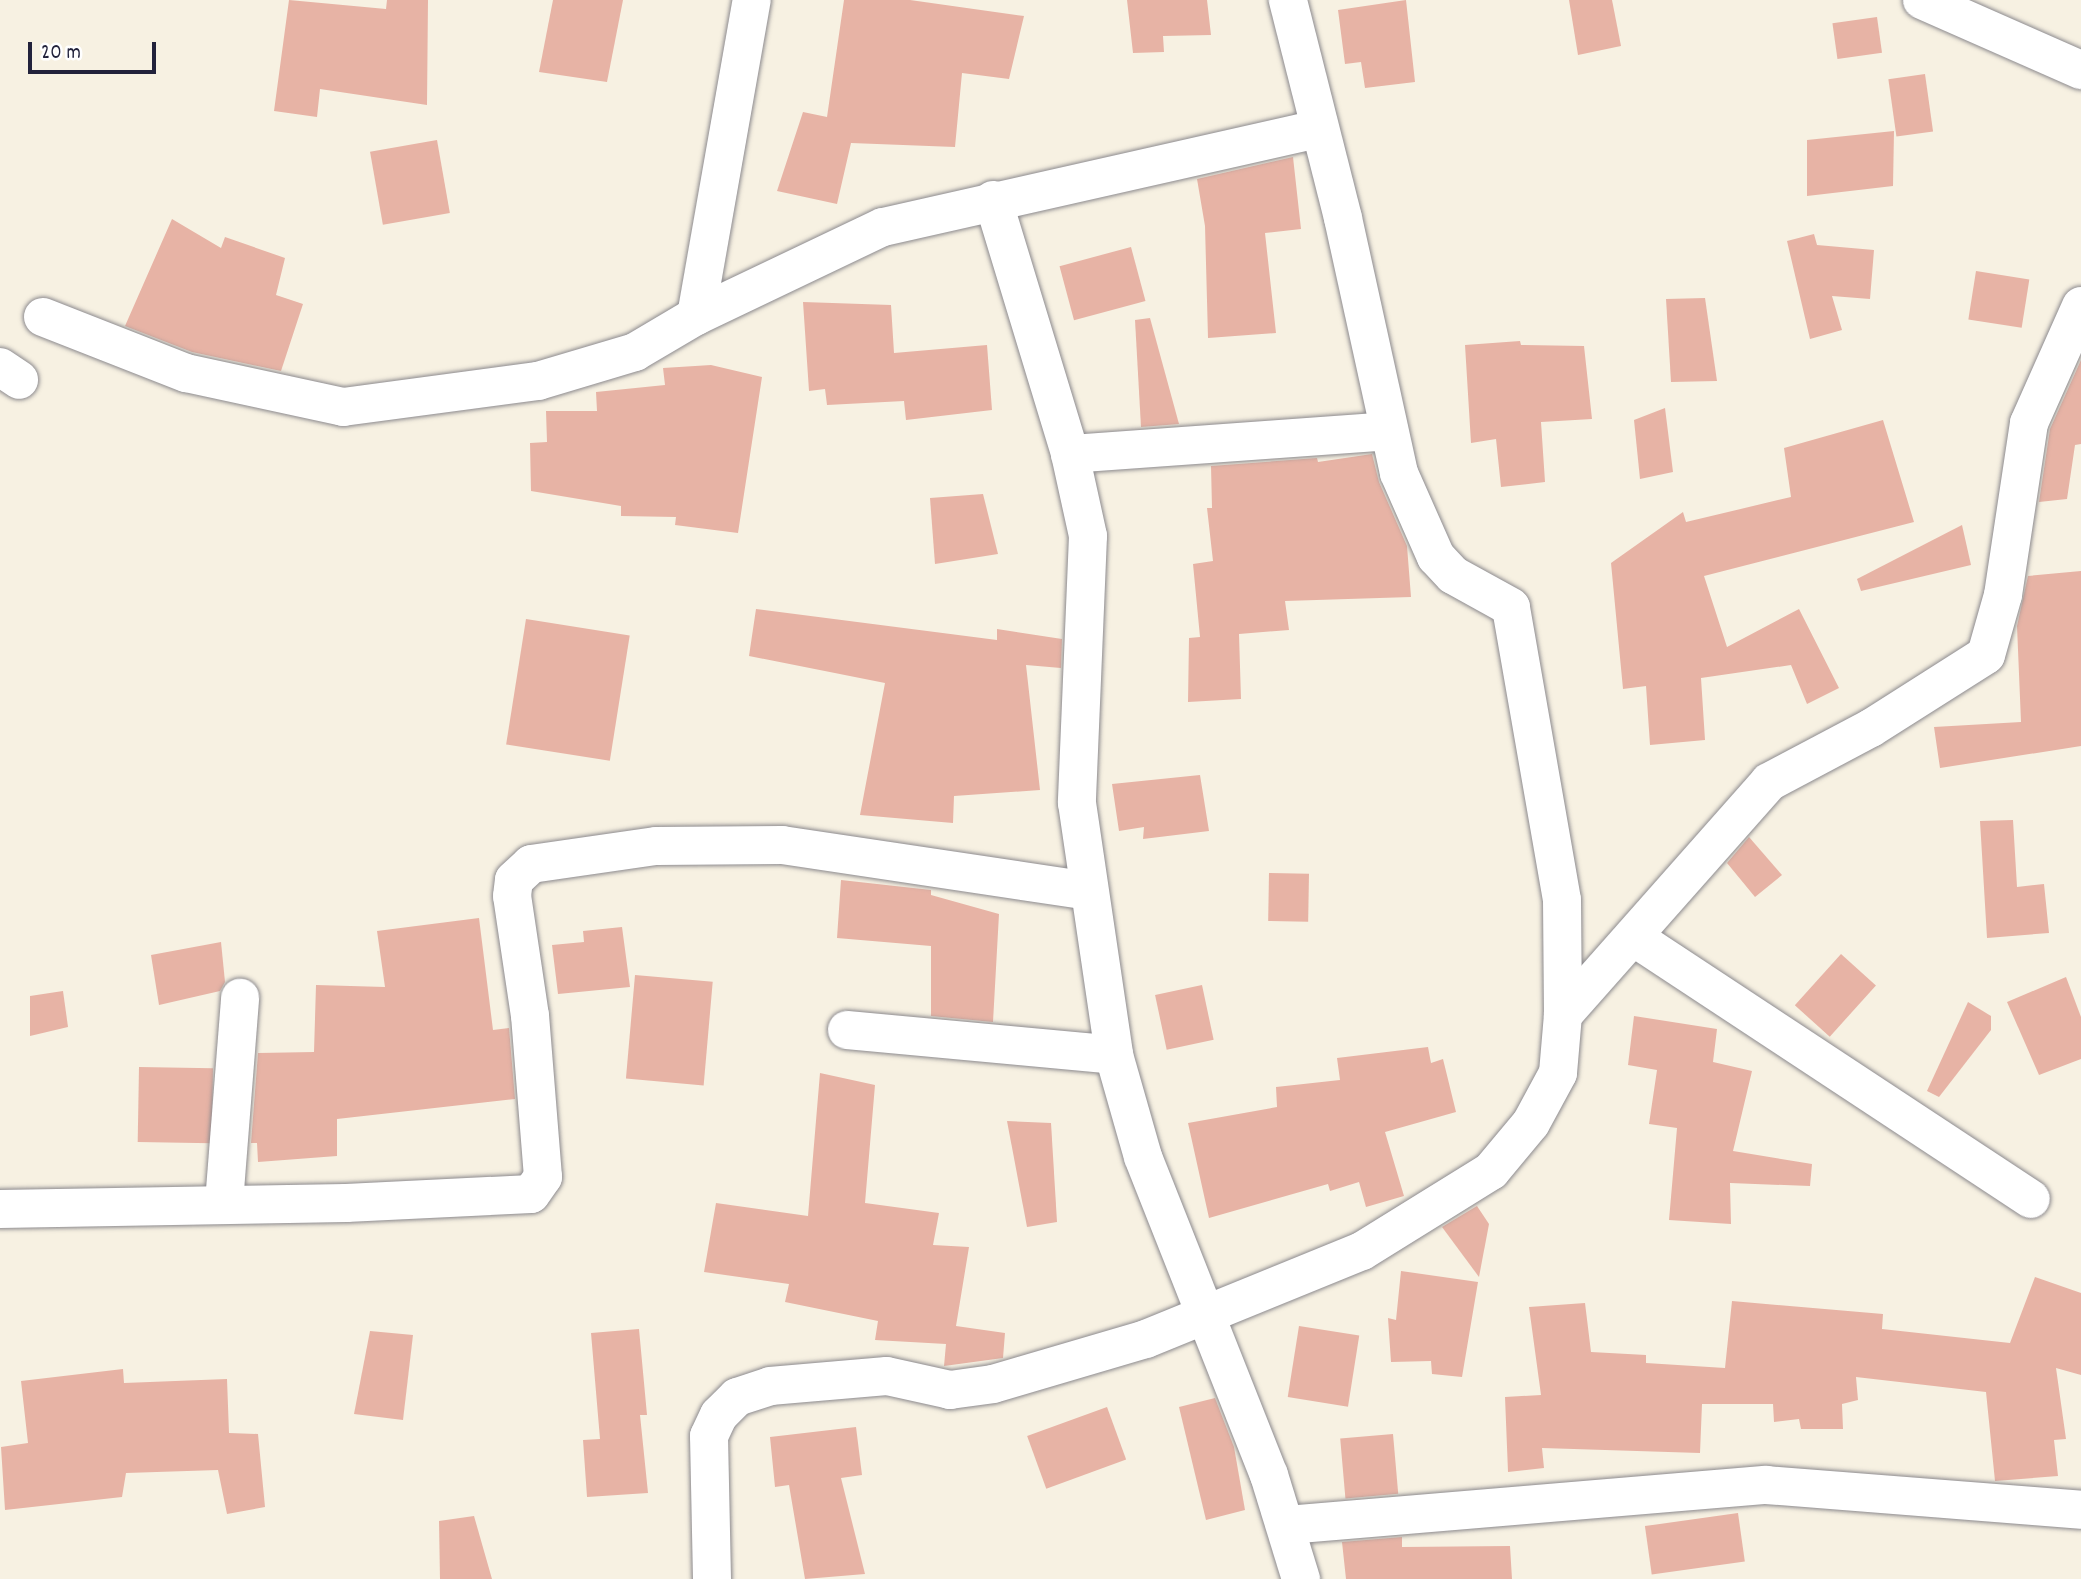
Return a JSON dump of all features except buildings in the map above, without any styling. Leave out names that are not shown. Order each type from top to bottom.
[{"type":"street","points":[[696,316],[752,0]]},
{"type":"street","points":[[712,1579],[709,1436],[719,1415],[737,1397],[770,1386],[887,1376],[950,1390],[993,1384],[1146,1339],[1362,1251],[1491,1171],[1531,1123],[1558,1073],[1563,1014],[1562,901],[1511,607],[1453,575],[1436,557],[1399,473],[1288,0]]},
{"type":"street","points":[[1922,0],[2081,70]]},
{"type":"street","points":[[43,317],[186,373],[343,407],[538,381],[635,352],[696,316],[883,227],[993,200],[1319,129]]},
{"type":"street","points":[[993,200],[1070,454],[1088,536],[1077,803],[1114,1055],[1143,1157],[1287,1525],[1301,1579]]},
{"type":"street","points":[[1563,1014],[1635,938],[1769,782],[1882,722],[1986,655],[2003,595],[2029,423],[2081,306]]},
{"type":"street","points":[[1070,454],[1389,431]]},
{"type":"street","points":[[0,1209],[507,1197],[531,1194],[539,1187],[543,1177],[530,1016],[512,896],[514,880],[531,864],[656,846],[782,845],[1088,891]]},
{"type":"street","points":[[1635,938],[2031,1199]]},
{"type":"street","points":[[224,1203],[240,998]]},
{"type":"street","points":[[847,1030],[1114,1055]]},
{"type":"street","points":[[1287,1525],[1766,1485],[2081,1510]]}]
